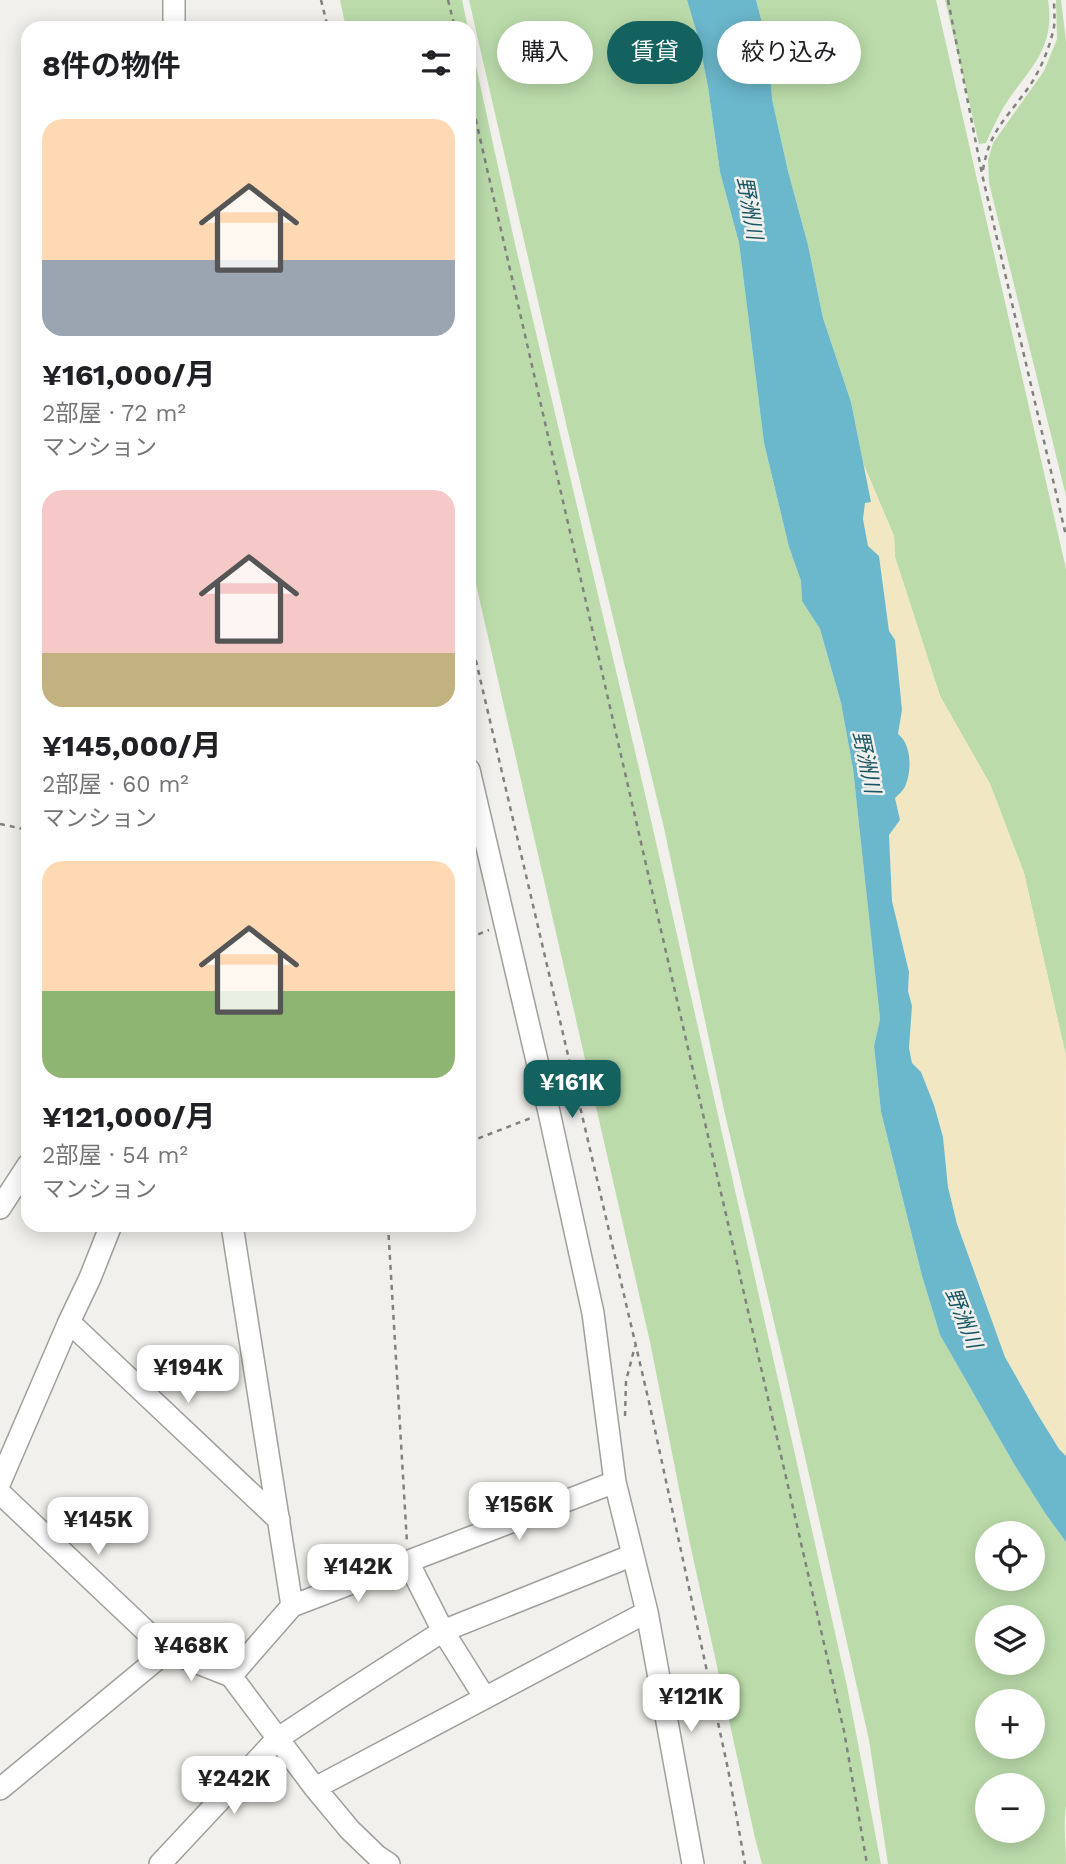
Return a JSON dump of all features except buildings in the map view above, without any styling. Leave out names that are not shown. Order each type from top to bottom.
[{"type":"street","points":[[174,0],[174,21]]},
{"type":"street","points":[[476,800],[593,1313],[615,1482],[647,1612],[693,1864]]},
{"type":"street","points":[[0,1208],[21,1175]]},
{"type":"street","points":[[0,1482],[108,1232]]},
{"type":"street","points":[[233,1232],[292,1606]]},
{"type":"street","points":[[69,1322],[279,1520]]},
{"type":"street","points":[[231,1676],[292,1606],[615,1482]]},
{"type":"street","points":[[0,1493],[167,1651],[231,1676],[277,1739],[350,1830],[389,1864]]},
{"type":"street","points":[[160,1864],[277,1739],[338,1698],[443,1631],[633,1555]]},
{"type":"street","points":[[408,1562],[443,1631],[485,1698]]},
{"type":"street","points":[[315,1788],[647,1612]]},
{"type":"street","points":[[0,1789],[167,1651]]},
{"type":"path","points":[[321,0],[326,21]]},
{"type":"path","points":[[449,0],[454,21]]},
{"type":"path","points":[[948,0],[982,174],[1066,536]]},
{"type":"path","points":[[982,174],[986,151],[992,137],[1038,72],[1048,48],[1054,25],[1054,0]]},
{"type":"path","points":[[476,121],[841,1718],[867,1864]]},
{"type":"path","points":[[476,662],[636,1343],[725,1756],[745,1864]]},
{"type":"path","points":[[0,824],[21,828]]},
{"type":"path","points":[[476,1139],[549,1112]]},
{"type":"path","points":[[388,1232],[408,1562]]},
{"type":"path","points":[[625,1417],[626,1381],[636,1343]]},
{"type":"green space","points":[[340,0],[462,0],[466,21],[344,21]]},
{"type":"green space","points":[[469,0],[687,0],[693,21],[607,21],[607,84],[703,84],[703,62],[720,172],[739,243],[764,443],[789,547],[801,581],[802,601],[820,629],[841,703],[853,769],[880,1019],[874,1046],[881,1112],[922,1276],[940,1335],[1014,1464],[1066,1542],[1066,1864],[888,1864],[869,1740],[724,1110],[664,828],[568,432],[476,21]]},
{"type":"green space","points":[[756,0],[936,0],[1066,569],[1066,1056],[1024,873],[990,784],[940,696],[895,557],[894,536],[863,463],[851,402],[823,318],[772,99],[771,84],[861,84],[861,21],[762,21]]},
{"type":"green space","points":[[945,0],[1048,0],[1048,33],[1044,47],[1003,108],[986,143],[979,144]]},
{"type":"green space","points":[[1056,0],[1061,0],[1066,41],[1066,496],[989,183],[988,160],[993,143],[1044,71],[1057,39]]},
{"type":"green space","points":[[476,66],[794,1450],[847,1686],[881,1864],[762,1864],[690,1544],[650,1342],[476,584]]},
{"type":"sand","points":[[863,463],[894,536],[895,557],[940,696],[990,784],[1024,873],[1066,1056],[1066,1456],[1059,1449],[1005,1357],[957,1224],[948,1187],[943,1137],[934,1105],[921,1072],[912,1063],[909,1048],[912,1006],[908,991],[909,972],[892,901],[889,835],[900,820],[895,798],[906,785],[898,734],[902,710],[879,556],[868,547],[863,519],[865,502],[870,502]]},
{"type":"water","name":"野洲川","points":[[687,0],[756,0],[762,21],[717,21],[717,84],[771,84],[772,99],[823,318],[851,402],[871,502],[865,503],[863,519],[868,546],[879,556],[889,631],[895,640],[902,710],[898,734],[906,744],[910,764],[905,786],[895,798],[900,820],[889,835],[892,901],[909,972],[908,991],[912,1006],[909,1048],[912,1063],[921,1072],[934,1105],[943,1137],[948,1187],[957,1224],[1005,1357],[1059,1449],[1066,1456],[1066,1542],[1014,1464],[940,1335],[922,1276],[881,1112],[874,1046],[880,1019],[853,769],[841,703],[820,629],[802,601],[801,581],[789,547],[764,443],[739,243],[720,172],[703,62],[703,21],[693,21]]}]
